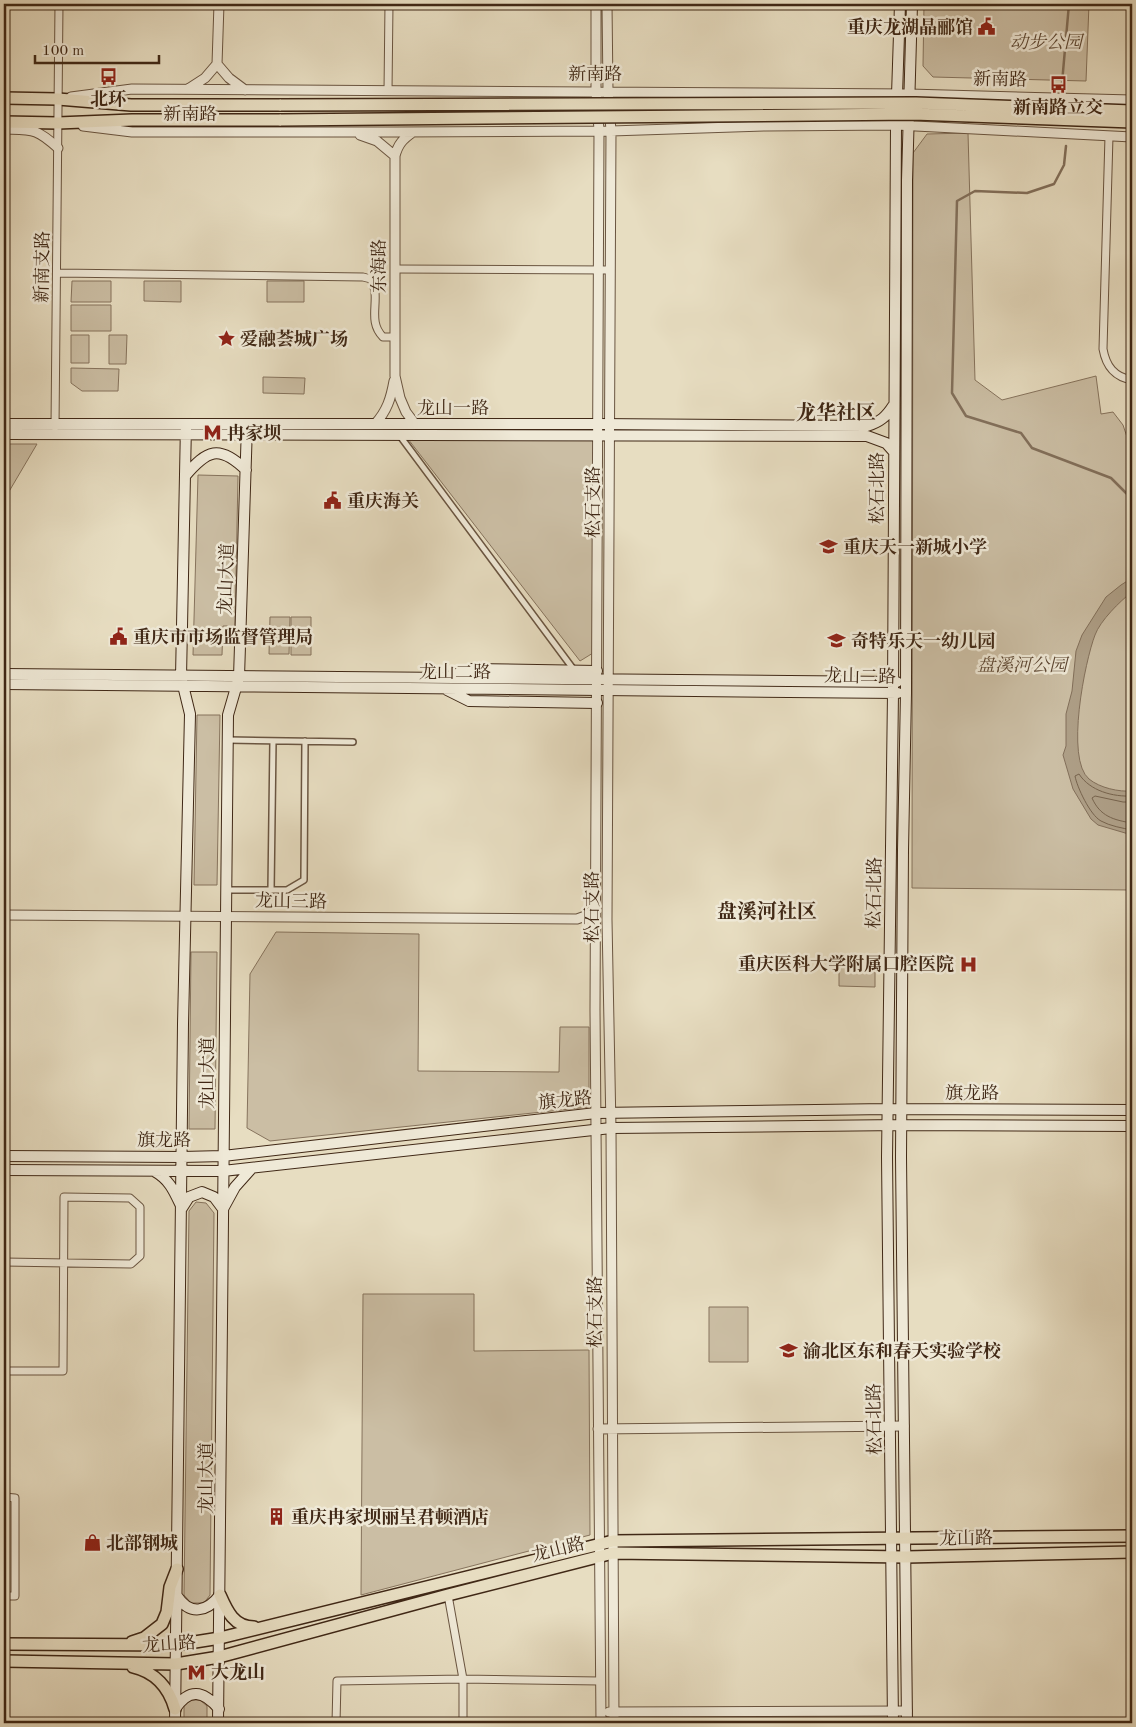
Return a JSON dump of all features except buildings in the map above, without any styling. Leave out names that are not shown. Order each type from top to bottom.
[{"type":"main road","name":"松石北路","points":[[893,1723],[887,1109],[893,693],[896,126],[900,4]]},
{"type":"main road","name":"松石北路","points":[[907,1723],[901,1109],[902,859],[906,693],[906,286],[912,4]]},
{"type":"main road","name":"新南路","points":[[4,98],[58,98],[131,105],[916,103],[1132,111]]},
{"type":"main road","name":"新南路","points":[[4,122],[914,114],[1132,122]]},
{"type":"main road","name":"龙山一路","points":[[247,430],[375,424],[868,426],[886,416],[894,405]]},
{"type":"main road","name":"龙山一路","points":[[4,424],[55,430]]},
{"type":"main road","name":"龙山一路","points":[[4,434],[55,430],[186,429],[400,435],[867,436],[877,438],[886,443],[894,452]]},
{"type":"main road","name":"龙山大道","points":[[174,1723],[185,916],[190,714],[182,681],[186,429]]},
{"type":"main road","name":"龙山大道","points":[[218,1723],[227,740],[228,714],[238,682],[247,430]]},
{"type":"main road","points":[[185,476],[198,461],[210,454],[223,454],[235,460],[246,470]]},
{"type":"main road","points":[[597,680],[574,671],[471,669],[444,683],[469,701],[597,703]]},
{"type":"main road","name":"龙山二路","points":[[4,674],[238,682],[444,683],[597,680],[609,684],[906,693]]},
{"type":"main road","name":"龙山二路","points":[[4,684],[182,681]]},
{"type":"main road","name":"龙山二路","points":[[609,684],[906,682]]},
{"type":"main road","name":"旗龙路","points":[[4,1156],[223,1156],[610,1112],[887,1109],[1132,1110]]},
{"type":"main road","points":[[4,1170],[223,1171],[596,1128],[901,1125],[1132,1126]]},
{"type":"main road","points":[[153,1171],[164,1177],[182,1208],[190,1197],[202,1192],[214,1197],[223,1209],[235,1187],[252,1168]]},
{"type":"main road","name":"龙山路","points":[[4,1644],[176,1645],[220,1638],[613,1541],[1132,1536]]},
{"type":"main road","name":"龙山路","points":[[4,1661],[176,1664],[219,1657],[448,1595],[613,1553],[906,1556],[1132,1552]]},
{"type":"main road","points":[[120,1645],[144,1638],[162,1624],[167,1612],[170,1587],[177,1569]]},
{"type":"main road","points":[[176,1596],[184,1605],[196,1610],[210,1606],[220,1595],[230,1616],[236,1622],[249,1627],[263,1627]]},
{"type":"main road","points":[[114,1663],[138,1668],[152,1675],[166,1687],[175,1709]]},
{"type":"main road","points":[[175,1709],[185,1697],[195,1693],[206,1696],[219,1709]]},
{"type":"street","name":"新南支路","points":[[55,430],[59,4]]},
{"type":"street","points":[[219,4],[218,64],[229,78],[245,90]]},
{"type":"street","points":[[388,91],[389,4]]},
{"type":"street","name":"松石支路","points":[[596,4],[596,91],[599,130],[596,1128],[601,1723]]},
{"type":"street","name":"松石支路","points":[[607,4],[608,91],[611,130],[608,930],[614,1723]]},
{"type":"street","points":[[188,89],[206,78],[218,64]]},
{"type":"street","name":"新南路","points":[[58,98],[132,89],[188,89],[909,94],[1132,100]]},
{"type":"street","name":"新南路","points":[[58,123],[132,132],[413,132],[765,126],[908,126],[1132,137]]},
{"type":"street","points":[[4,129],[31,130],[43,134],[58,148]]},
{"type":"street","points":[[353,132],[377,141],[395,156],[397,146],[413,132]]},
{"type":"street","points":[[1109,136],[1103,349],[1105,361],[1111,369],[1119,376],[1132,380]]},
{"type":"street","name":"东海路","points":[[375,424],[395,398],[395,156]]},
{"type":"street","points":[[395,269],[610,270]]},
{"type":"street","points":[[57,273],[363,277],[371,279],[376,287],[374,321],[376,330],[383,337],[395,337]]},
{"type":"street","points":[[395,398],[415,424]]},
{"type":"street","points":[[400,435],[574,671]]},
{"type":"street","points":[[227,740],[352,742]]},
{"type":"street","points":[[271,890],[273,740]]},
{"type":"street","points":[[225,890],[287,890],[304,880],[304,741]]},
{"type":"street","points":[[577,920],[588,915],[596,908]]},
{"type":"street","name":"龙山三路","points":[[4,915],[577,920]]},
{"type":"street","points":[[577,920],[588,925],[596,933]]},
{"type":"street","points":[[4,1262],[63,1263],[131,1264],[140,1256],[140,1208],[130,1198],[64,1198],[63,1263],[62,1371],[4,1370]]},
{"type":"street","points":[[598,1428],[904,1426]]},
{"type":"street","points":[[4,1498],[15,1498],[15,1596],[4,1596]]},
{"type":"street","points":[[448,1595],[464,1680],[463,1723]]},
{"type":"street","points":[[336,1723],[337,1681],[600,1681]]},
{"type":"street","points":[[601,1712],[907,1711]]},
{"type":"green space","name":"动步公园","points":[[924,4],[1089,4],[1086,81],[933,77],[923,66]]},
{"type":"green space","name":"盘溪河公园","points":[[968,133],[975,380],[1002,400],[1096,376],[1101,414],[1113,412],[1123,425],[1128,440],[1132,441],[1132,890],[912,888],[913,153],[927,134]]},
{"type":"green space","points":[[72,281],[111,281],[111,302],[71,302]]},
{"type":"green space","points":[[144,281],[181,281],[181,302],[144,301]]},
{"type":"green space","points":[[267,281],[304,281],[304,302],[267,302]]},
{"type":"green space","points":[[71,305],[111,305],[111,331],[71,331]]},
{"type":"green space","points":[[71,335],[89,335],[89,363],[71,363]]},
{"type":"green space","points":[[109,335],[127,335],[126,364],[109,364]]},
{"type":"green space","points":[[71,368],[119,369],[118,391],[82,391],[71,383]]},
{"type":"green space","points":[[263,377],[305,378],[304,394],[263,393]]},
{"type":"green space","points":[[408,439],[594,440],[593,653],[580,661]]},
{"type":"green space","points":[[4,444],[37,444],[4,500]]},
{"type":"green space","points":[[198,475],[238,476],[235,626],[223,626],[222,655],[193,655]]},
{"type":"green space","points":[[270,617],[290,617],[289,654],[269,654]]},
{"type":"green space","points":[[291,617],[311,617],[311,655],[291,655]]},
{"type":"green space","points":[[197,715],[220,715],[217,885],[194,885]]},
{"type":"green space","points":[[276,932],[419,934],[418,1071],[559,1072],[560,1027],[589,1027],[589,1107],[270,1141],[247,1128],[250,974]]},
{"type":"green space","points":[[191,952],[217,952],[215,1129],[189,1129]]},
{"type":"green space","points":[[839,967],[875,968],[875,987],[839,986]]},
{"type":"green space","points":[[196,1202],[206,1203],[214,1213],[210,1595],[204,1603],[191,1603],[184,1595],[189,1211]]},
{"type":"green space","points":[[363,1294],[474,1294],[474,1351],[589,1350],[590,1535],[361,1595]]},
{"type":"green space","points":[[709,1307],[748,1307],[748,1362],[709,1362]]},
{"type":"green space","points":[[191,1700],[200,1700],[207,1706],[207,1723],[184,1723],[184,1705]]},
{"type":"green space","points":[[891,1715],[891,1723],[618,1723],[617,1716]]},
{"type":"water","points":[[1132,578],[1132,592],[1111,612],[1095,635],[1082,687],[1079,709],[1078,752],[1082,768],[1089,779],[1110,789],[1132,791],[1132,835],[1098,825],[1091,819],[1073,789],[1063,755],[1066,746],[1066,714],[1072,691],[1076,651],[1082,635],[1106,597]]},
{"type":"waterway","points":[[1062,83],[1069,4]]},
{"type":"waterway","points":[[1066,146],[1064,165],[1054,184],[1027,193],[975,191],[957,201],[952,393],[966,416],[1021,433],[1032,448],[1111,478],[1132,499]]},
{"type":"place","name":"重庆龙湖晶郦馆","points":[[987,27]]},
{"type":"place","name":"北环","points":[[108,76]]},
{"type":"place","name":"新南路立交","points":[[1058,84]]},
{"type":"place","name":"爱融荟城广场","points":[[226,339]]},
{"type":"place","name":"冉家坝","points":[[213,433]]},
{"type":"place","name":"重庆海关","points":[[333,501]]},
{"type":"place","name":"重庆天一新城小学","points":[[829,547]]},
{"type":"place","name":"重庆市市场监督管理局","points":[[119,637]]},
{"type":"place","name":"奇特乐天一幼儿园","points":[[837,641]]},
{"type":"place","name":"重庆医科大学附属口腔医院","points":[[968,964]]},
{"type":"place","name":"渝北区东和春天实验学校","points":[[789,1351]]},
{"type":"place","name":"重庆冉家坝丽呈君顿酒店","points":[[277,1517]]},
{"type":"place","name":"北部钢城","points":[[92,1543]]},
{"type":"place","name":"大龙山","points":[[197,1672]]},
{"type":"district","name":"龙华社区","points":[[836,412]]},
{"type":"district","name":"盘溪河社区","points":[[767,911]]}]
